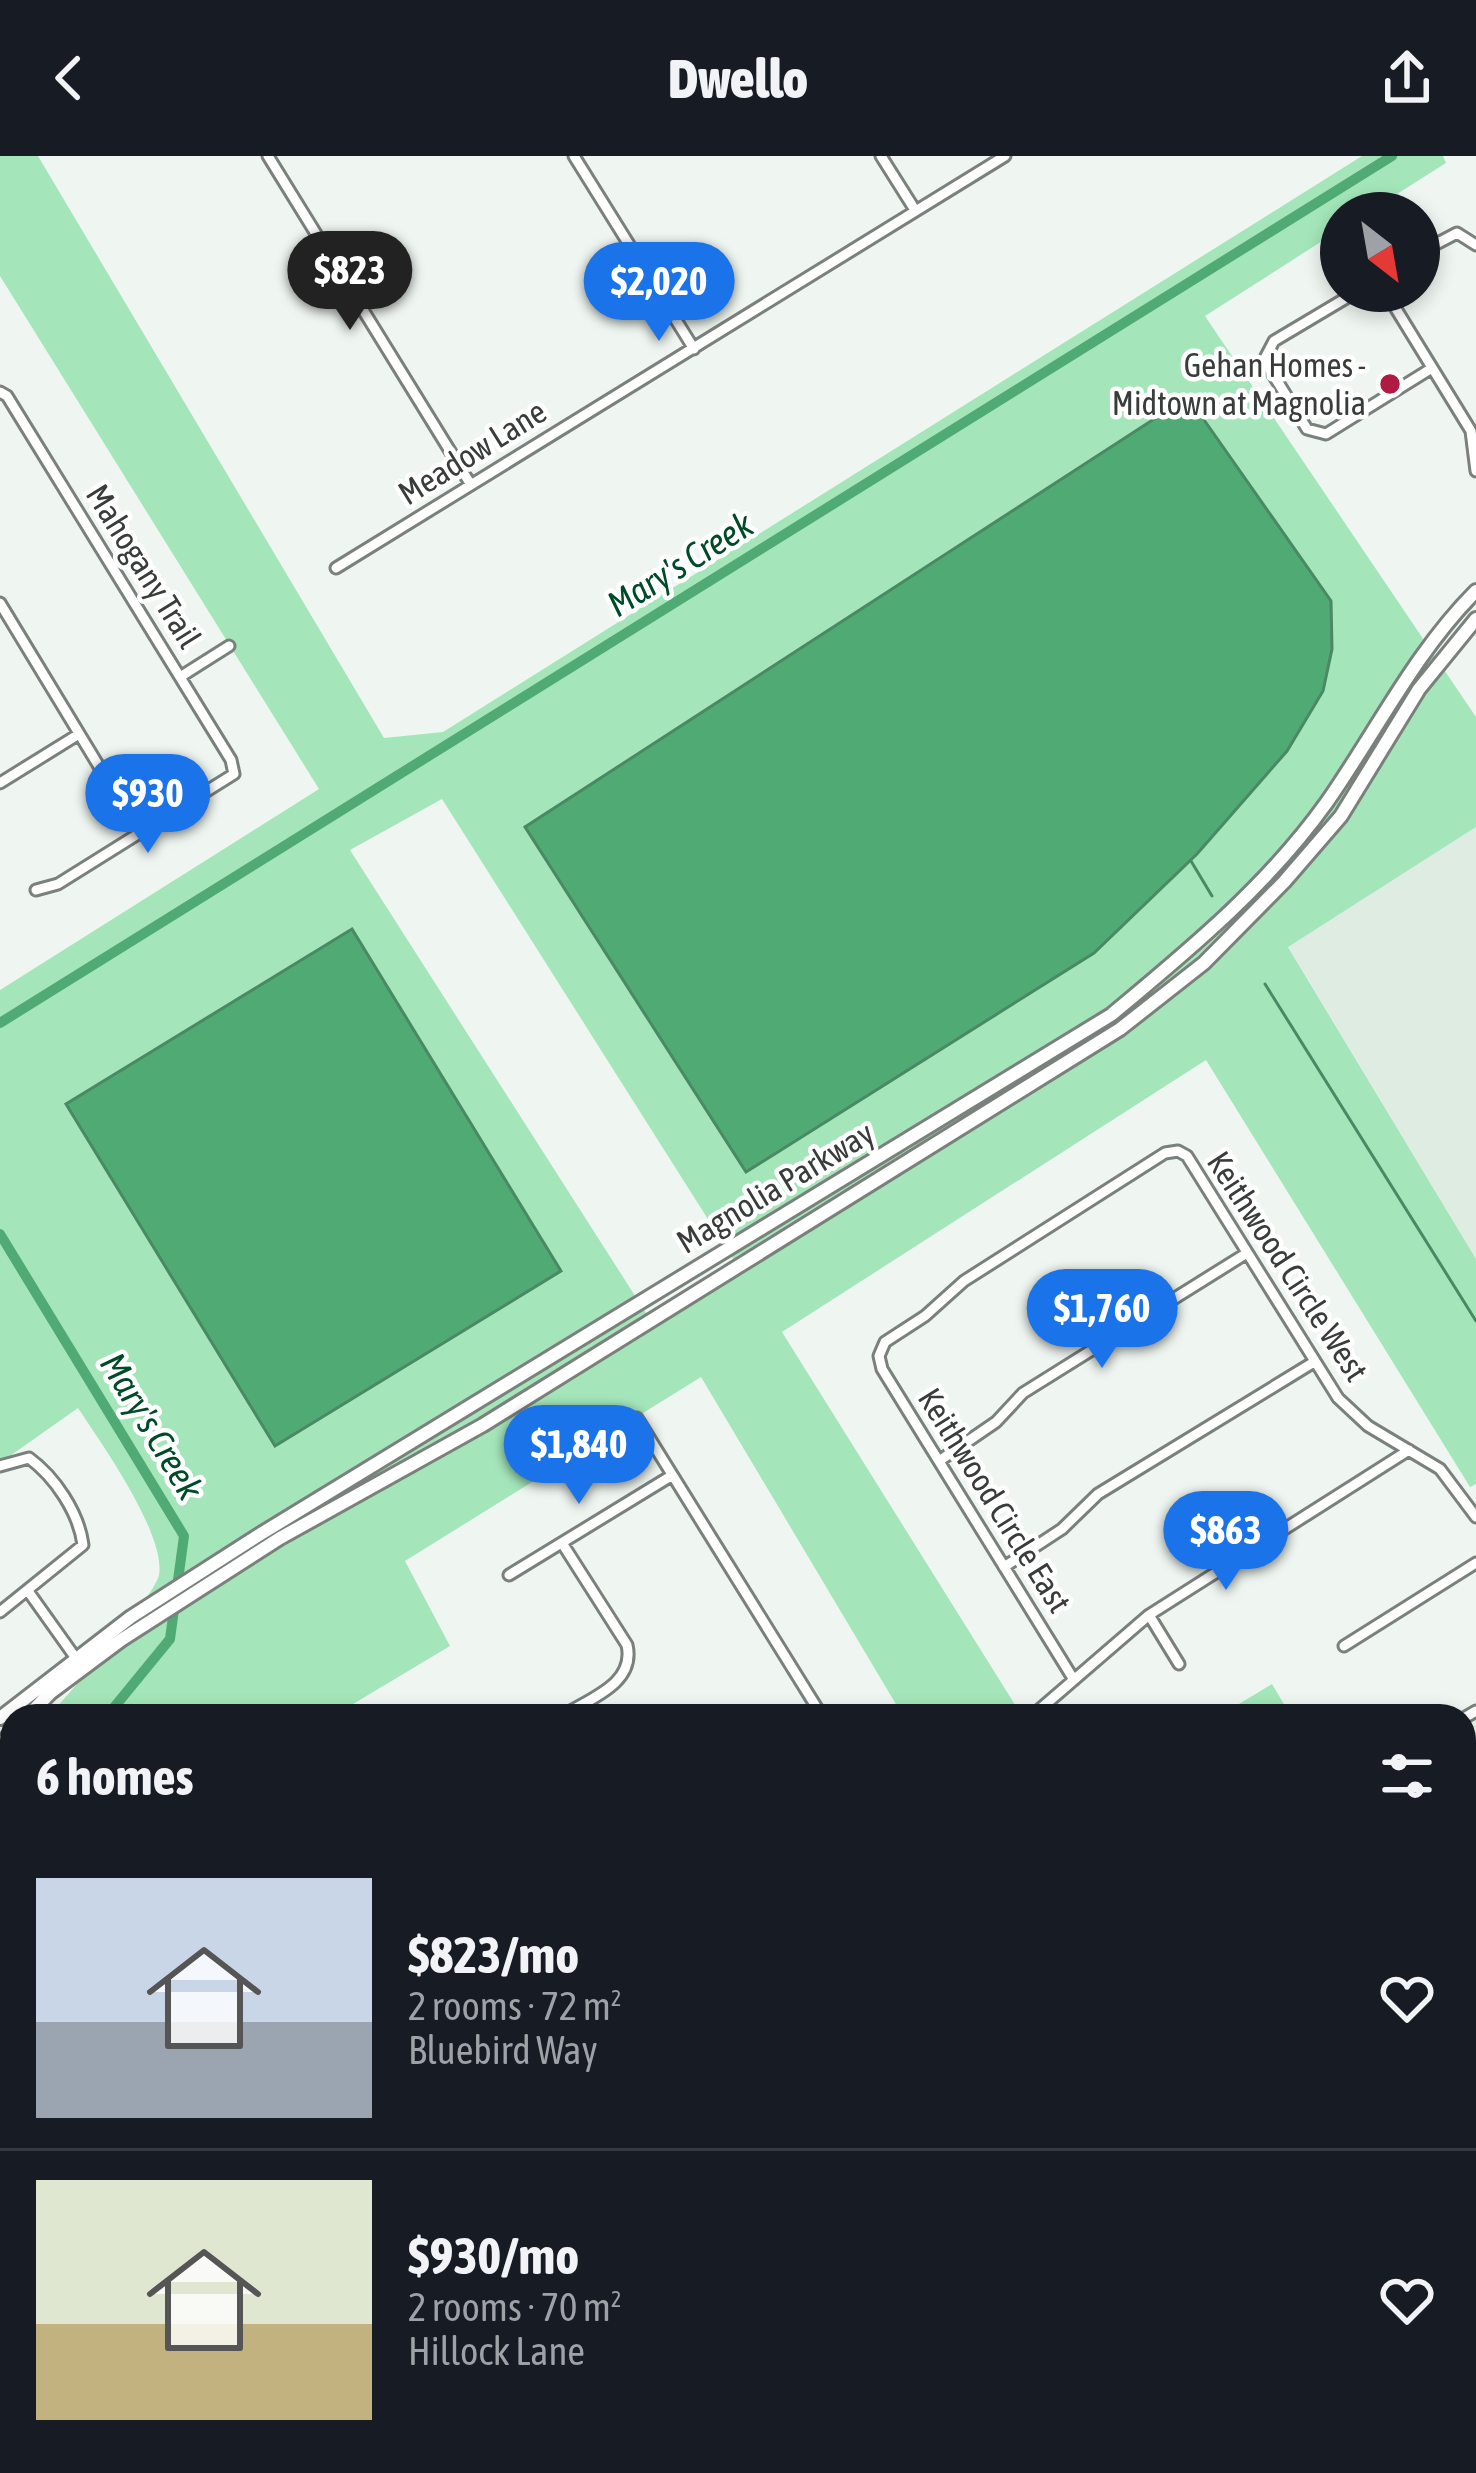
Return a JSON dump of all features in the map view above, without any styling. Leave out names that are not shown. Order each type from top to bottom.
[{"type":"street","points":[[268,156],[471,485]]},
{"type":"street","points":[[574,156],[694,350]]},
{"type":"street","points":[[881,156],[915,210]]},
{"type":"street","name":"Meadow Lane","points":[[336,568],[1005,156]]},
{"type":"street","points":[[1440,242],[1457,233],[1476,245]]},
{"type":"street","points":[[1323,312],[1274,341],[1264,361],[1307,429],[1326,434],[1432,368]]},
{"type":"street","points":[[1397,312],[1471,431],[1476,472]]},
{"type":"street","name":"Mahogany Trail","points":[[0,392],[8,396],[231,760],[235,774],[140,834]]},
{"type":"street","name":"Magnolia Parkway","points":[[18,1704],[75,1658],[1126,1003],[1191,948],[1288,850],[1326,803],[1405,680],[1476,591]]},
{"type":"street","points":[[0,603],[140,834],[58,884],[36,890]]},
{"type":"street","name":"Magnolia Parkway","points":[[241,1555],[483,1425],[1137,1016],[1204,963],[1341,816],[1419,689],[1476,619]]},
{"type":"street","points":[[180,677],[229,646]]},
{"type":"street","points":[[0,783],[79,734]]},
{"type":"street","points":[[1288,850],[1302,861]]},
{"type":"street","points":[[1126,1003],[1137,1016]]},
{"type":"street","name":"Keithwood Circle West","points":[[882,1346],[926,1316],[964,1281],[1165,1153],[1181,1152],[1352,1413],[1440,1469],[1476,1517]]},
{"type":"street","points":[[748,1236],[758,1254]]},
{"type":"street","points":[[939,1461],[996,1422],[1023,1393],[1247,1253]]},
{"type":"street","points":[[585,1336],[596,1355]]},
{"type":"street","name":"Keithwood Circle East","points":[[882,1346],[882,1369],[1074,1680]]},
{"type":"street","points":[[1004,1567],[1062,1529],[1098,1493],[1315,1361]]},
{"type":"street","points":[[637,1418],[814,1704]]},
{"type":"street","points":[[1046,1704],[1149,1615],[1409,1450]]},
{"type":"street","points":[[0,1466],[29,1458],[45,1470],[81,1525],[83,1545],[0,1612]]},
{"type":"street","points":[[509,1575],[671,1476]]},
{"type":"street","points":[[562,1543],[626,1645],[630,1659],[627,1672],[616,1683],[582,1704]]},
{"type":"street","points":[[1344,1646],[1476,1563]]},
{"type":"street","points":[[28,1591],[75,1658]]},
{"type":"street","points":[[1149,1615],[1179,1664]]},
{"type":"street","name":"Magnolia Parkway","points":[[39,1704],[135,1622]]},
{"type":"shaded area","points":[[0,156],[38,156],[384,738],[443,732],[1362,156],[1443,156],[1446,163],[1400,192],[1320,192],[1320,242],[1205,316],[1476,717],[1476,827],[1288,947],[1476,1259],[1476,1484],[1470,1487],[1206,1060],[782,1332],[1014,1704],[896,1704],[701,1377],[405,1561],[450,1646],[353,1704],[59,1704],[143,1603],[159,1575],[158,1557],[143,1513],[78,1408],[0,1463],[0,990],[319,789],[0,276]],"holes":[[[442,799],[742,1273],[655,1327],[350,850]]]},
{"type":"shaded area","points":[[1188,397],[1331,601],[1332,649],[1323,691],[1287,751],[1197,854],[1094,953],[746,1172],[525,827]]},
{"type":"shaded area","points":[[1476,827],[1476,1259],[1288,946]]},
{"type":"shaded area","points":[[352,929],[561,1271],[275,1446],[66,1104]]},
{"type":"shaded area","points":[[1272,1684],[1284,1704],[1239,1704]]},
{"type":"waterway","name":"Mary's Creek","points":[[0,1023],[1392,156]]},
{"type":"waterway","points":[[1191,861],[1212,896]]},
{"type":"waterway","points":[[1265,984],[1476,1321]]},
{"type":"waterway","name":"Mary's Creek","points":[[0,1234],[184,1536],[170,1639],[117,1704]]},
{"type":"place","name":"Gehan Homes - Midtown at Magnolia","points":[[1390,384]]}]
